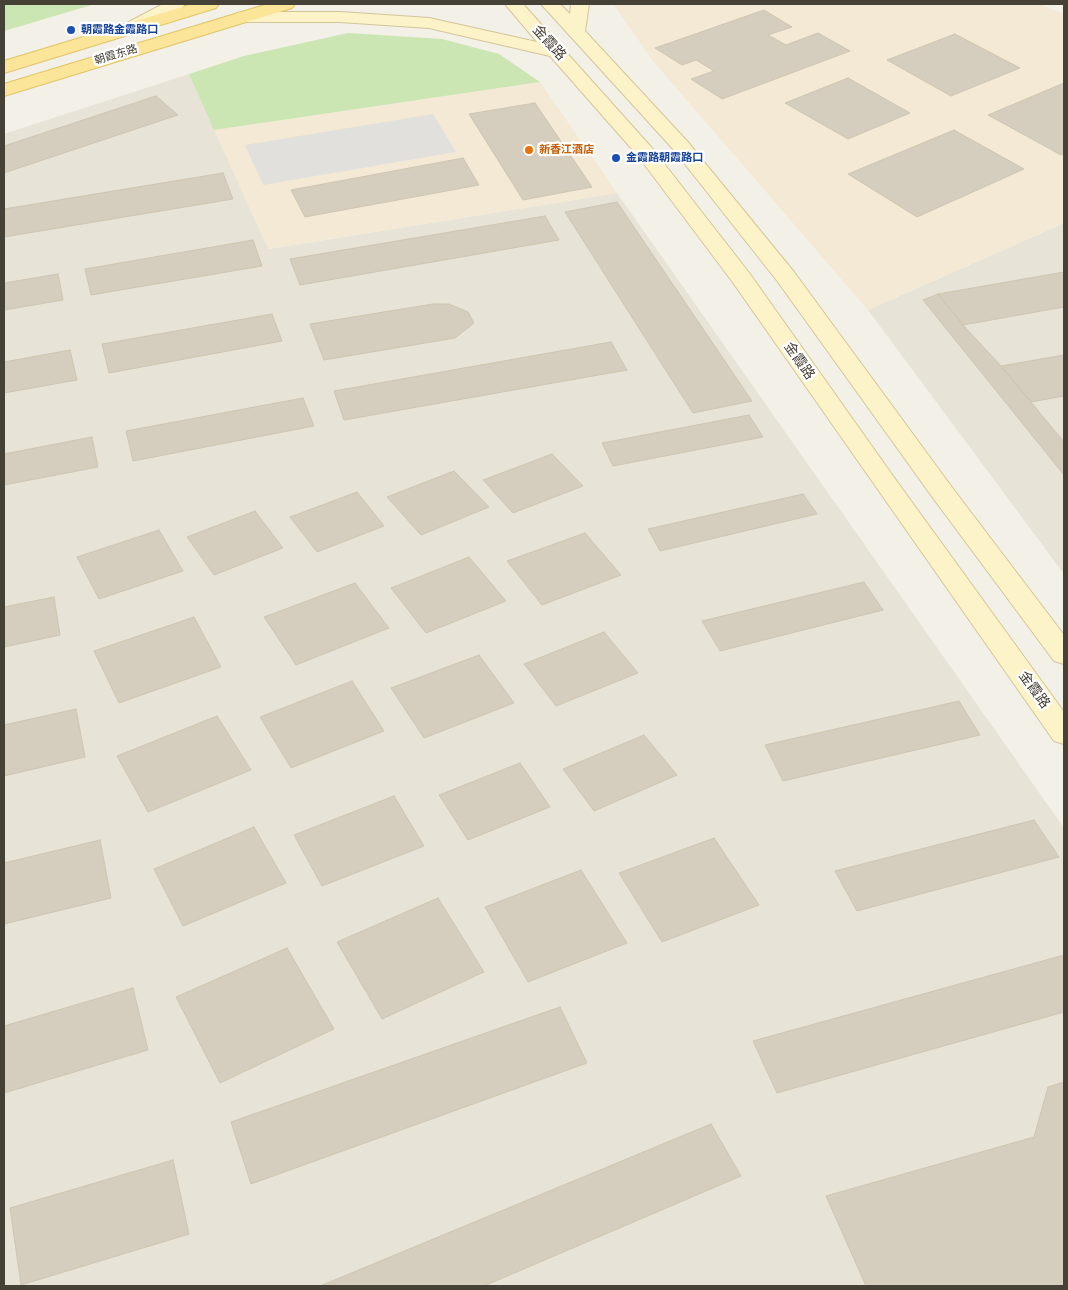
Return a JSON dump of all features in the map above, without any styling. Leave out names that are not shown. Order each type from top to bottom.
[{"type":"main road","points":[[129,29],[176,4]]},
{"type":"main road","name":"朝霞东路","points":[[4,67],[210,4]]},
{"type":"main road","name":"朝霞东路","points":[[4,90],[286,4]]},
{"type":"main road","name":"金霞路","points":[[514,4],[645,152],[742,279],[884,482],[1064,733]]},
{"type":"main road","name":"金霞路","points":[[550,4],[680,145],[786,277],[942,492],[1064,654]]},
{"type":"main road","points":[[576,32],[580,4]]},
{"type":"main road","points":[[243,17],[340,17],[429,23],[557,52]]},
{"type":"shaded area","points":[[613,4],[1039,4],[1064,14],[1064,223],[868,310],[653,61]]},
{"type":"shaded area","points":[[189,74],[269,249],[617,193],[1064,828],[1064,1286],[4,1286],[4,134]]},
{"type":"shaded area","points":[[540,82],[617,193],[268,249],[214,130]]},
{"type":"shaded area","points":[[433,114],[456,152],[263,185],[245,145]]},
{"type":"shaded area","points":[[1064,223],[1064,574],[868,310]]},
{"type":"green space","points":[[4,4],[95,4],[4,31]]},
{"type":"green space","points":[[348,33],[442,39],[499,54],[540,82],[214,130],[189,74],[244,56]]},
{"type":"building","points":[[764,10],[792,27],[768,35],[786,45],[818,33],[850,51],[722,99],[691,79],[714,71],[696,60],[682,65],[655,48]]},
{"type":"building","points":[[955,34],[1020,68],[951,96],[887,60]]},
{"type":"building","points":[[848,78],[910,113],[848,139],[785,103]]},
{"type":"building","points":[[1064,83],[1064,154],[1061,155],[988,115]]},
{"type":"building","points":[[156,96],[178,115],[4,173],[4,146]]},
{"type":"building","name":"新香江酒店","points":[[535,103],[592,187],[523,200],[469,114]]},
{"type":"building","points":[[954,130],[1024,169],[917,217],[848,174]]},
{"type":"building","points":[[463,158],[479,185],[305,217],[291,190]]},
{"type":"building","points":[[223,173],[233,199],[4,237],[4,209]]},
{"type":"building","points":[[617,202],[752,401],[693,413],[565,212]]},
{"type":"building","points":[[545,216],[559,240],[300,285],[290,259]]},
{"type":"building","points":[[253,240],[262,266],[91,295],[85,269]]},
{"type":"building","points":[[1064,272],[1064,307],[963,325],[938,294]]},
{"type":"building","points":[[58,274],[63,300],[4,310],[4,283]]},
{"type":"building","points":[[938,294],[1064,442],[1064,475],[923,300]]},
{"type":"building","points":[[433,304],[449,304],[468,312],[474,323],[455,338],[324,360],[310,324]]},
{"type":"building","points":[[272,314],[282,341],[109,373],[102,344]]},
{"type":"building","points":[[611,342],[627,370],[344,420],[334,391]]},
{"type":"building","points":[[70,350],[77,380],[4,393],[4,362]]},
{"type":"building","points":[[1064,355],[1064,396],[1031,402],[1001,366]]},
{"type":"building","points":[[303,398],[314,426],[133,461],[126,431]]},
{"type":"building","points":[[749,415],[763,437],[613,466],[602,443]]},
{"type":"building","points":[[92,437],[98,467],[4,485],[4,454]]},
{"type":"building","points":[[552,454],[583,486],[513,513],[483,480]]},
{"type":"building","points":[[454,471],[489,507],[421,535],[387,497]]},
{"type":"building","points":[[357,492],[384,526],[317,552],[290,517]]},
{"type":"building","points":[[803,494],[817,514],[660,551],[648,529]]},
{"type":"building","points":[[255,511],[283,548],[214,575],[187,537]]},
{"type":"building","points":[[159,530],[183,571],[99,599],[77,557]]},
{"type":"building","points":[[585,533],[621,575],[542,605],[507,561]]},
{"type":"building","points":[[469,557],[506,601],[426,633],[391,588]]},
{"type":"building","points":[[864,582],[883,610],[720,651],[702,621]]},
{"type":"building","points":[[355,583],[389,628],[296,665],[264,617]]},
{"type":"building","points":[[54,597],[60,635],[4,647],[4,607]]},
{"type":"building","points":[[194,617],[221,667],[119,703],[94,651]]},
{"type":"building","points":[[604,632],[638,673],[556,706],[524,664]]},
{"type":"building","points":[[479,655],[514,703],[424,738],[391,688]]},
{"type":"building","points":[[352,681],[384,731],[291,768],[260,717]]},
{"type":"building","points":[[959,701],[980,735],[783,781],[765,745]]},
{"type":"building","points":[[76,709],[85,757],[4,776],[4,725]]},
{"type":"building","points":[[217,716],[251,770],[148,812],[117,756]]},
{"type":"building","points":[[644,735],[677,775],[594,811],[563,769]]},
{"type":"building","points":[[520,763],[550,807],[468,840],[439,795]]},
{"type":"building","points":[[394,796],[424,846],[322,886],[294,835]]},
{"type":"building","points":[[1034,820],[1059,857],[857,911],[835,871]]},
{"type":"building","points":[[254,827],[286,883],[183,926],[154,869]]},
{"type":"building","points":[[714,838],[759,905],[662,942],[619,873]]},
{"type":"building","points":[[100,840],[111,898],[4,924],[4,863]]},
{"type":"building","points":[[581,870],[627,943],[528,982],[485,907]]},
{"type":"building","points":[[438,898],[484,972],[382,1019],[337,942]]},
{"type":"building","points":[[287,948],[334,1029],[220,1083],[176,997]]},
{"type":"building","points":[[1064,955],[1064,1012],[777,1093],[753,1041]]},
{"type":"building","points":[[133,988],[148,1050],[4,1093],[4,1026]]},
{"type":"building","points":[[560,1007],[587,1063],[251,1184],[231,1122]]},
{"type":"building","points":[[1064,1082],[1064,1286],[866,1286],[826,1196],[1034,1137],[1048,1087]]},
{"type":"building","points":[[711,1124],[741,1176],[484,1286],[320,1286]]},
{"type":"building","points":[[173,1160],[189,1234],[21,1285],[10,1208]]},
{"type":"place","name":"朝霞路金霞路口","points":[[71,30]]},
{"type":"place","name":"新香江酒店","points":[[529,150]]},
{"type":"place","name":"金霞路朝霞路口","points":[[616,158]]}]
